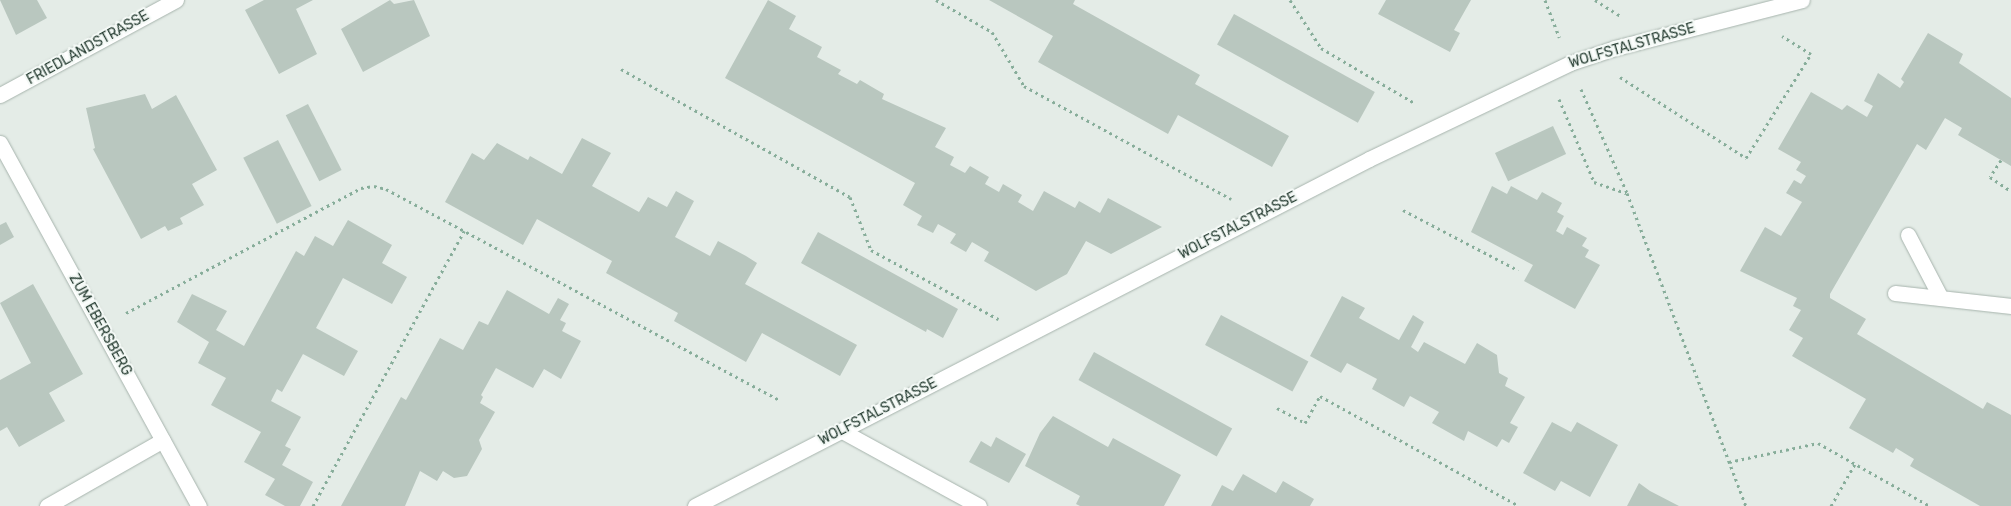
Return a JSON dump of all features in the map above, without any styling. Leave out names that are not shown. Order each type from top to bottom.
[{"type":"street","name":"FRIEDLANDSTRASSE","points":[[0,95],[176,0]]},
{"type":"street","name":"WOLFSTALSTRASSE","points":[[695,506],[1369,159],[1570,63],[1615,48],[1802,0]]},
{"type":"street","name":"ZUM EBERSBERG","points":[[0,143],[200,506]]},
{"type":"street","points":[[1908,235],[1941,298]]},
{"type":"street","points":[[1895,293],[2011,306]]},
{"type":"street","points":[[842,431],[979,506]]},
{"type":"street","points":[[47,506],[163,440]]},
{"type":"path","points":[[936,0],[992,32],[1024,86],[1238,203]]},
{"type":"path","points":[[1290,0],[1321,48],[1423,108]]},
{"type":"path","points":[[1546,0],[1561,42]]},
{"type":"path","points":[[1595,0],[1625,18]]},
{"type":"path","points":[[1618,75],[1746,158],[1811,54],[1780,34]]},
{"type":"path","points":[[621,69],[850,197],[871,250],[1005,322]]},
{"type":"path","points":[[1580,86],[1627,193],[1746,506]]},
{"type":"path","points":[[1558,96],[1594,182],[1627,193]]},
{"type":"path","points":[[2002,160],[1990,177],[2011,190]]},
{"type":"path","points":[[100,326],[361,188],[374,186],[386,189],[781,401]]},
{"type":"path","points":[[1403,210],[1518,270]]},
{"type":"path","points":[[313,506],[464,231]]},
{"type":"path","points":[[1277,408],[1305,424],[1320,396],[1519,506]]},
{"type":"path","points":[[1730,462],[1818,442],[1930,506]]},
{"type":"path","points":[[1831,506],[1855,464]]},
{"type":"building","points":[[0,0],[37,0],[47,18],[16,35]]},
{"type":"building","points":[[264,0],[313,0],[296,9],[317,54],[279,74],[245,10]]},
{"type":"building","points":[[390,0],[394,4],[414,0],[430,36],[363,72],[341,29]]},
{"type":"building","points":[[768,0],[796,16],[789,29],[822,47],[817,57],[841,70],[838,74],[857,84],[860,80],[884,94],[882,99],[946,128],[935,147],[954,157],[950,165],[965,173],[970,166],[989,177],[985,184],[999,192],[1003,184],[1022,195],[1018,202],[1033,211],[1044,191],[1075,208],[1079,201],[1100,213],[1108,198],[1162,227],[1111,254],[1086,241],[1067,274],[1036,291],[984,261],[989,252],[972,242],[966,252],[950,243],[956,234],[938,224],[933,233],[917,225],[922,216],[903,205],[915,183],[725,78]]},
{"type":"building","points":[[989,0],[1075,0],[1073,4],[1200,75],[1195,84],[1289,136],[1272,167],[1178,115],[1168,134],[1038,62],[1053,36]]},
{"type":"building","points":[[1386,0],[1471,0],[1454,30],[1460,33],[1450,52],[1378,14]]},
{"type":"building","points":[[1234,14],[1375,92],[1358,123],[1217,45]]},
{"type":"building","points":[[1928,33],[1963,54],[1959,63],[2011,98],[2011,166],[1958,135],[1962,128],[1945,118],[1926,150],[1917,144],[1830,294],[1830,298],[1866,319],[1857,334],[1983,409],[1987,402],[2011,415],[2011,506],[1980,506],[1910,466],[1914,459],[1896,448],[1893,453],[1849,428],[1866,399],[1792,356],[1803,338],[1789,330],[1801,310],[1793,306],[1797,298],[1740,271],[1765,227],[1781,236],[1802,202],[1786,193],[1794,180],[1801,184],[1806,176],[1796,170],[1801,162],[1778,149],[1811,92],[1842,110],[1847,105],[1867,117],[1873,106],[1864,101],[1878,73],[1900,88],[1904,82],[1901,79]]},
{"type":"building","points":[[145,94],[152,109],[176,95],[217,170],[192,184],[204,205],[180,218],[183,224],[168,231],[165,226],[141,239],[93,149],[95,148],[86,108]]},
{"type":"building","points":[[308,104],[342,170],[319,181],[286,115]]},
{"type":"building","points":[[1553,126],[1566,154],[1508,181],[1495,153]]},
{"type":"building","points":[[582,138],[611,153],[592,186],[639,212],[648,197],[667,207],[676,191],[694,201],[675,237],[710,256],[718,241],[746,256],[757,263],[745,284],[857,345],[840,376],[762,333],[746,362],[674,321],[678,313],[606,273],[612,261],[537,219],[523,245],[445,202],[472,153],[484,160],[497,143],[528,160],[530,156],[562,174]]},
{"type":"building","points":[[278,140],[312,206],[277,224],[243,158]]},
{"type":"building","points":[[1492,186],[1507,194],[1511,186],[1537,200],[1542,192],[1562,203],[1557,212],[1564,216],[1556,231],[1563,235],[1567,227],[1587,238],[1582,246],[1589,250],[1585,257],[1600,265],[1575,309],[1524,281],[1533,265],[1471,232]]},
{"type":"building","points":[[348,220],[392,245],[382,263],[407,277],[392,304],[343,278],[316,328],[358,351],[344,376],[303,354],[282,392],[277,389],[271,401],[301,417],[285,446],[291,449],[282,465],[313,482],[300,506],[285,506],[265,495],[275,479],[244,462],[261,432],[211,405],[226,378],[198,363],[209,342],[177,322],[192,294],[227,311],[216,330],[244,346],[296,251],[304,256],[315,236],[333,246]]},
{"type":"building","points":[[6,222],[14,237],[0,245],[0,225]]},
{"type":"building","points":[[818,232],[958,309],[943,338],[927,329],[926,332],[801,263]]},
{"type":"building","points":[[33,284],[83,374],[49,393],[65,421],[19,447],[7,427],[0,431],[0,380],[31,363],[0,303]]},
{"type":"building","points":[[507,290],[549,314],[558,298],[569,304],[560,320],[566,323],[562,331],[581,341],[561,379],[544,369],[533,388],[496,368],[481,395],[483,397],[480,403],[495,412],[479,440],[482,449],[467,476],[454,478],[443,471],[437,481],[420,471],[405,506],[341,506],[401,397],[406,400],[440,338],[463,350],[479,321],[488,325]]},
{"type":"building","points":[[1342,296],[1365,308],[1359,318],[1399,340],[1413,315],[1424,322],[1411,347],[1418,352],[1424,342],[1465,364],[1477,343],[1497,355],[1499,373],[1508,378],[1505,386],[1525,397],[1510,423],[1518,427],[1509,443],[1502,439],[1497,447],[1468,431],[1464,441],[1432,423],[1439,412],[1410,396],[1404,407],[1372,389],[1377,379],[1347,363],[1341,373],[1310,356]]},
{"type":"building","points":[[1221,315],[1308,361],[1292,391],[1205,345]]},
{"type":"building","points":[[1094,352],[1232,429],[1217,457],[1078,380]]},
{"type":"building","points":[[1053,416],[1108,447],[1113,438],[1181,475],[1164,506],[1080,506],[1076,504],[1080,496],[1025,466],[1040,433]]},
{"type":"building","points":[[1552,422],[1571,432],[1577,422],[1618,445],[1590,497],[1561,481],[1555,491],[1523,473]]},
{"type":"building","points":[[996,437],[1026,454],[1009,483],[969,462],[981,441],[991,447]]},
{"type":"building","points":[[1243,474],[1276,493],[1283,481],[1314,499],[1310,506],[1211,506],[1222,485],[1233,491]]},
{"type":"building","points":[[1639,483],[1650,491],[1679,506],[1627,506]]}]
